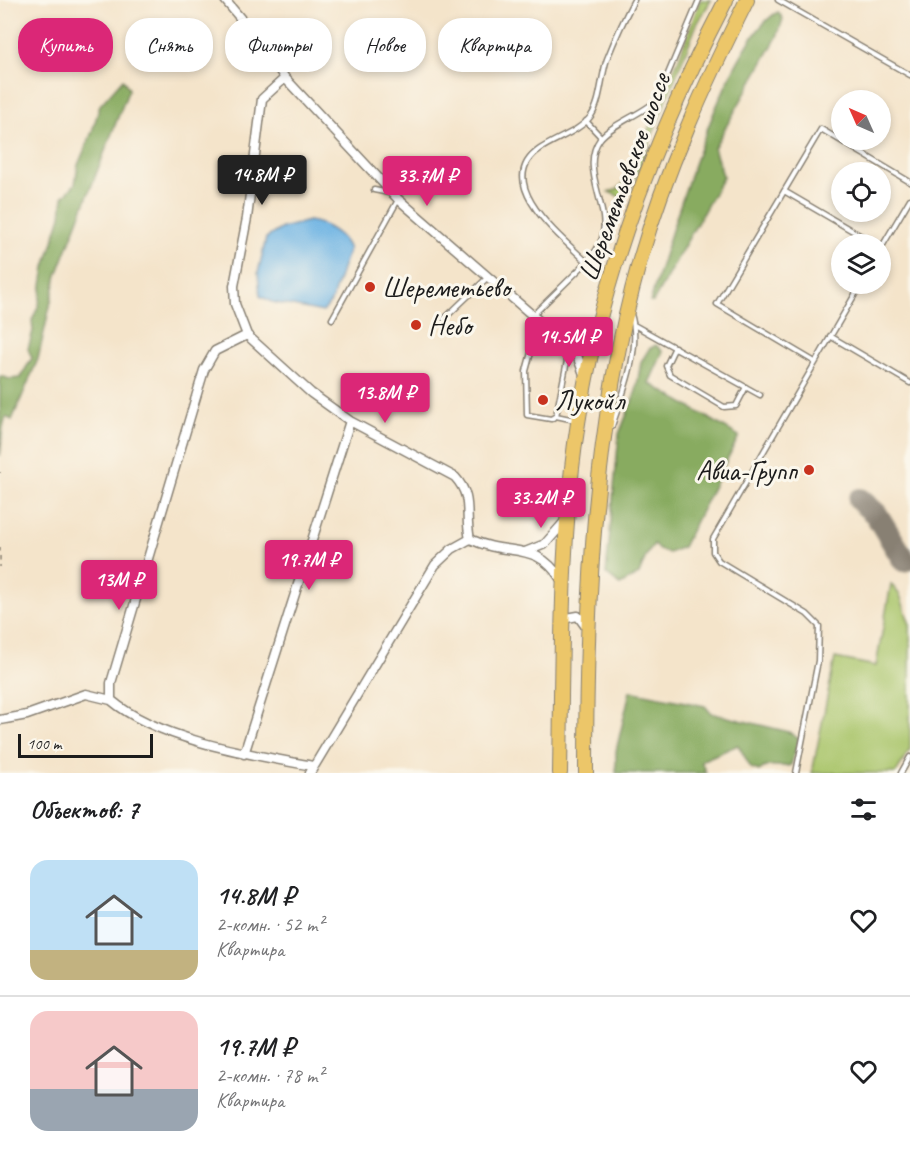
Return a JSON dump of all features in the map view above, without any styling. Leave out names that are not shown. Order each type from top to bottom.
[{"type":"main road","name":"Шереметьевское шоссе","points":[[560,773],[562,581],[578,421],[602,316],[619,255],[669,117],[726,0]]},
{"type":"main road","name":"Шереметьевское шоссе","points":[[586,773],[586,630],[602,455],[628,307],[663,188],[689,121],[747,0]]},
{"type":"street","points":[[225,0],[257,38],[285,78],[396,196],[487,278],[576,353],[582,366],[586,386]]},
{"type":"street","points":[[285,78],[262,99],[247,218],[234,286],[235,304],[247,335],[311,393],[350,421],[455,477],[465,488],[468,501],[466,525],[470,539],[488,548],[525,552],[545,559],[562,581]]},
{"type":"street","points":[[562,343],[575,342],[584,337],[602,316]]},
{"type":"street","points":[[111,700],[111,683],[204,370],[215,351],[247,335]]},
{"type":"street","points":[[244,754],[350,421]]},
{"type":"street","points":[[525,552],[545,544],[567,518]]},
{"type":"street","points":[[0,720],[27,715],[86,693],[111,700],[130,716],[244,754],[312,769],[435,565],[452,549],[470,539]]},
{"type":"street","points":[[562,628],[563,623],[572,616],[583,619],[586,630]]},
{"type":"lane","points":[[587,262],[557,233],[529,198],[522,179],[527,164],[538,150],[592,115],[607,60],[634,0]]},
{"type":"lane","points":[[578,421],[556,416],[551,419],[527,415],[525,371],[536,319],[587,262],[602,238],[603,217],[593,163],[596,147],[601,137],[647,109],[657,100],[699,0]]},
{"type":"lane","points":[[778,0],[910,75]]},
{"type":"lane","points":[[586,121],[601,137]]},
{"type":"lane","points":[[815,362],[717,304],[821,129],[910,182]]},
{"type":"lane","points":[[333,320],[396,196],[374,190]]},
{"type":"lane","points":[[784,191],[858,234]]},
{"type":"lane","points":[[889,234],[910,199]]},
{"type":"lane","points":[[444,319],[487,278]]},
{"type":"lane","points":[[796,773],[819,654],[819,626],[807,614],[719,561],[714,557],[712,546],[713,539],[855,294]]},
{"type":"lane","points":[[602,455],[621,399],[633,349],[634,325],[628,307]]},
{"type":"lane","points":[[634,325],[759,395]]},
{"type":"lane","points":[[831,336],[910,383]]},
{"type":"lane","points":[[556,416],[567,361],[562,343]]},
{"type":"lane","points":[[675,347],[666,366],[670,375],[724,407],[736,406],[746,387]]},
{"type":"lane","points":[[901,773],[910,757]]},
{"type":"path","points":[[0,548],[0,567]]},
{"type":"green space","points":[[700,0],[711,0],[697,24],[629,193],[623,198],[609,192],[618,189],[627,179],[679,58]]},
{"type":"green space","points":[[778,12],[783,19],[777,37],[714,148],[723,177],[653,302],[650,302],[685,191],[719,100],[739,60],[758,30]]},
{"type":"green space","points":[[123,79],[129,89],[57,275],[38,359],[12,420],[6,417],[4,422],[0,456],[0,376],[10,379],[20,378],[32,358],[28,349],[33,331],[32,321],[39,304],[45,267],[61,216],[63,197],[75,184],[78,165],[100,105]]},
{"type":"green space","points":[[656,345],[663,352],[649,383],[739,436],[683,547],[669,553],[659,550],[654,544],[639,574],[620,585],[606,574],[619,434],[636,391],[641,362],[649,349]]},
{"type":"green space","points":[[891,584],[900,595],[910,625],[910,749],[896,773],[812,773],[835,658],[876,666]]},
{"type":"green space","points":[[630,691],[705,706],[711,713],[789,732],[799,739],[791,765],[767,766],[759,771],[751,768],[738,745],[701,761],[706,773],[616,773],[616,751]]},
{"type":"water","points":[[309,221],[333,230],[349,249],[331,302],[323,312],[272,302],[260,296],[258,273],[266,238],[282,228]]},
{"type":"taxiway","points":[[860,500],[876,514],[904,560]]},
{"type":"place","name":"Шереметьево","points":[[370,287]]},
{"type":"place","name":"Небо","points":[[416,325]]},
{"type":"place","name":"Лукойл","points":[[543,400]]},
{"type":"place","name":"Авиа-Групп","points":[[809,470]]}]
